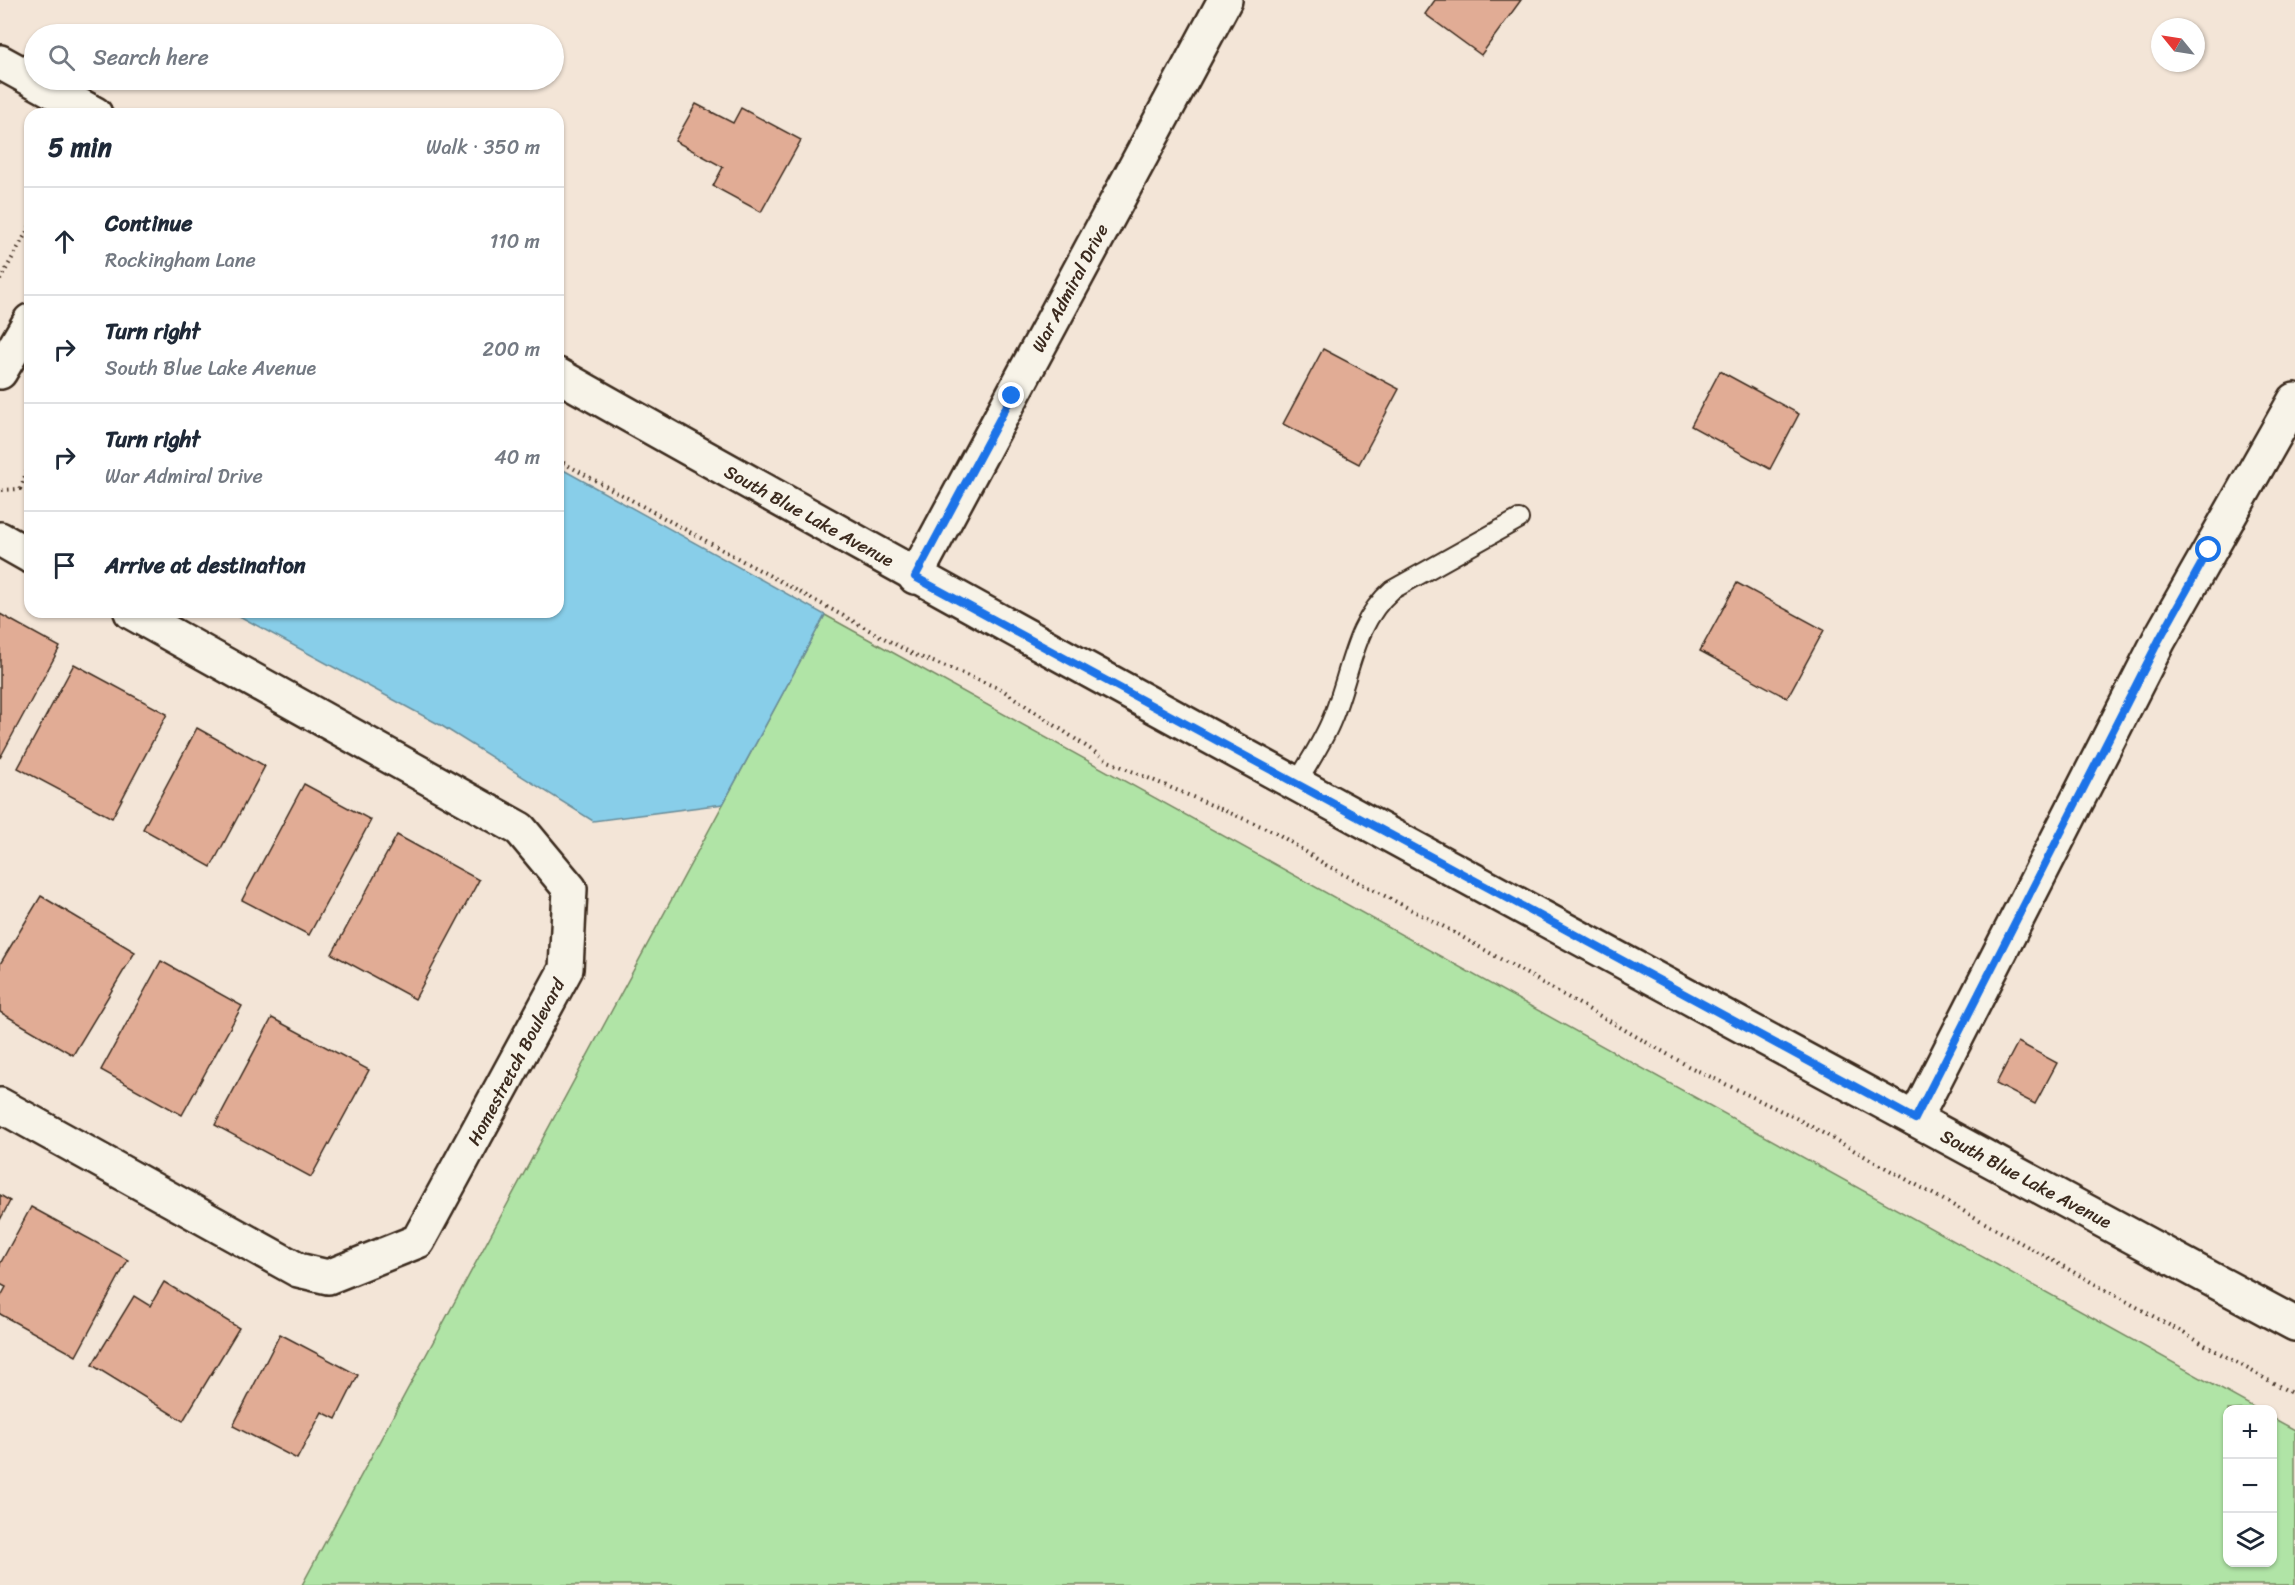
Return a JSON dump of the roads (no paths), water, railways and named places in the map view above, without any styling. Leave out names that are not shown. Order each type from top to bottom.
[{"type":"street","name":"War Admiral Drive","points":[[915,577],[1225,0]]},
{"type":"street","points":[[0,62],[24,75]]},
{"type":"street","points":[[51,90],[84,108]]},
{"type":"street","points":[[0,372],[24,331]]},
{"type":"street","name":"South Blue Lake Avenue","points":[[564,378],[915,577],[2295,1324]]},
{"type":"street","points":[[1915,1119],[2159,640],[2295,400]]},
{"type":"street","points":[[0,539],[24,553]]},
{"type":"street","name":"Homestretch Boulevard","points":[[0,1105],[298,1270],[328,1278],[418,1242],[566,969],[570,889],[520,829],[142,618]]},
{"type":"lane","points":[[1296,784],[1332,720],[1365,622],[1376,604],[1392,590],[1519,519]]},
{"type":"water","points":[[564,470],[825,615],[723,804],[593,821],[442,726],[243,618],[564,618]]}]
